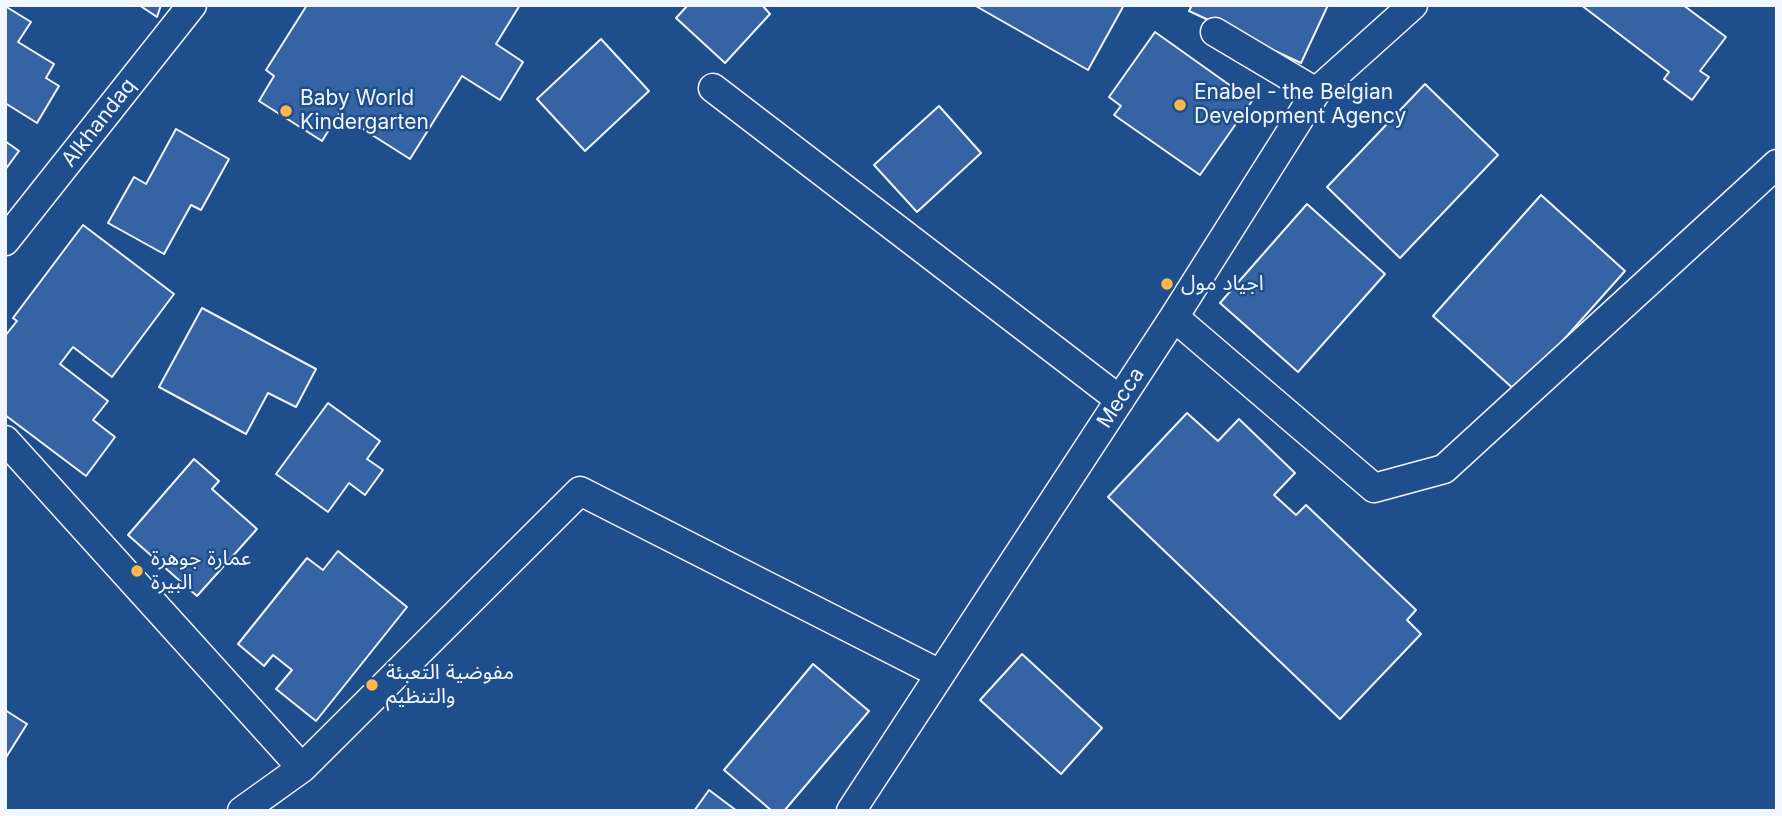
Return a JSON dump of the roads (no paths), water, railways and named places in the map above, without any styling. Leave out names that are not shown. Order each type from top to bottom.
[{"type":"street","name":"Alkhandaq","points":[[5,241],[192,5]]},
{"type":"street","name":"Mecca","points":[[851,811],[1174,317],[1316,92],[1413,5]]},
{"type":"street","points":[[1214,32],[1316,92]]},
{"type":"street","points":[[713,88],[1120,400]]},
{"type":"street","points":[[1174,317],[1374,488],[1444,469],[1777,164]]},
{"type":"street","points":[[5,440],[302,768]]},
{"type":"street","points":[[242,811],[302,768],[580,491],[940,674]]},
{"type":"place","name":"Enabel - the Belgian Development Agency","points":[[1180,105]]},
{"type":"place","name":"Baby World Kindergarten","points":[[286,111]]},
{"type":"place","name":"اجياد مول","points":[[1167,284]]},
{"type":"place","name":"عمارة جوهرة البيرة","points":[[137,571]]},
{"type":"place","name":"مفوضية التعبئة والتنظيم","points":[[372,685]]}]
